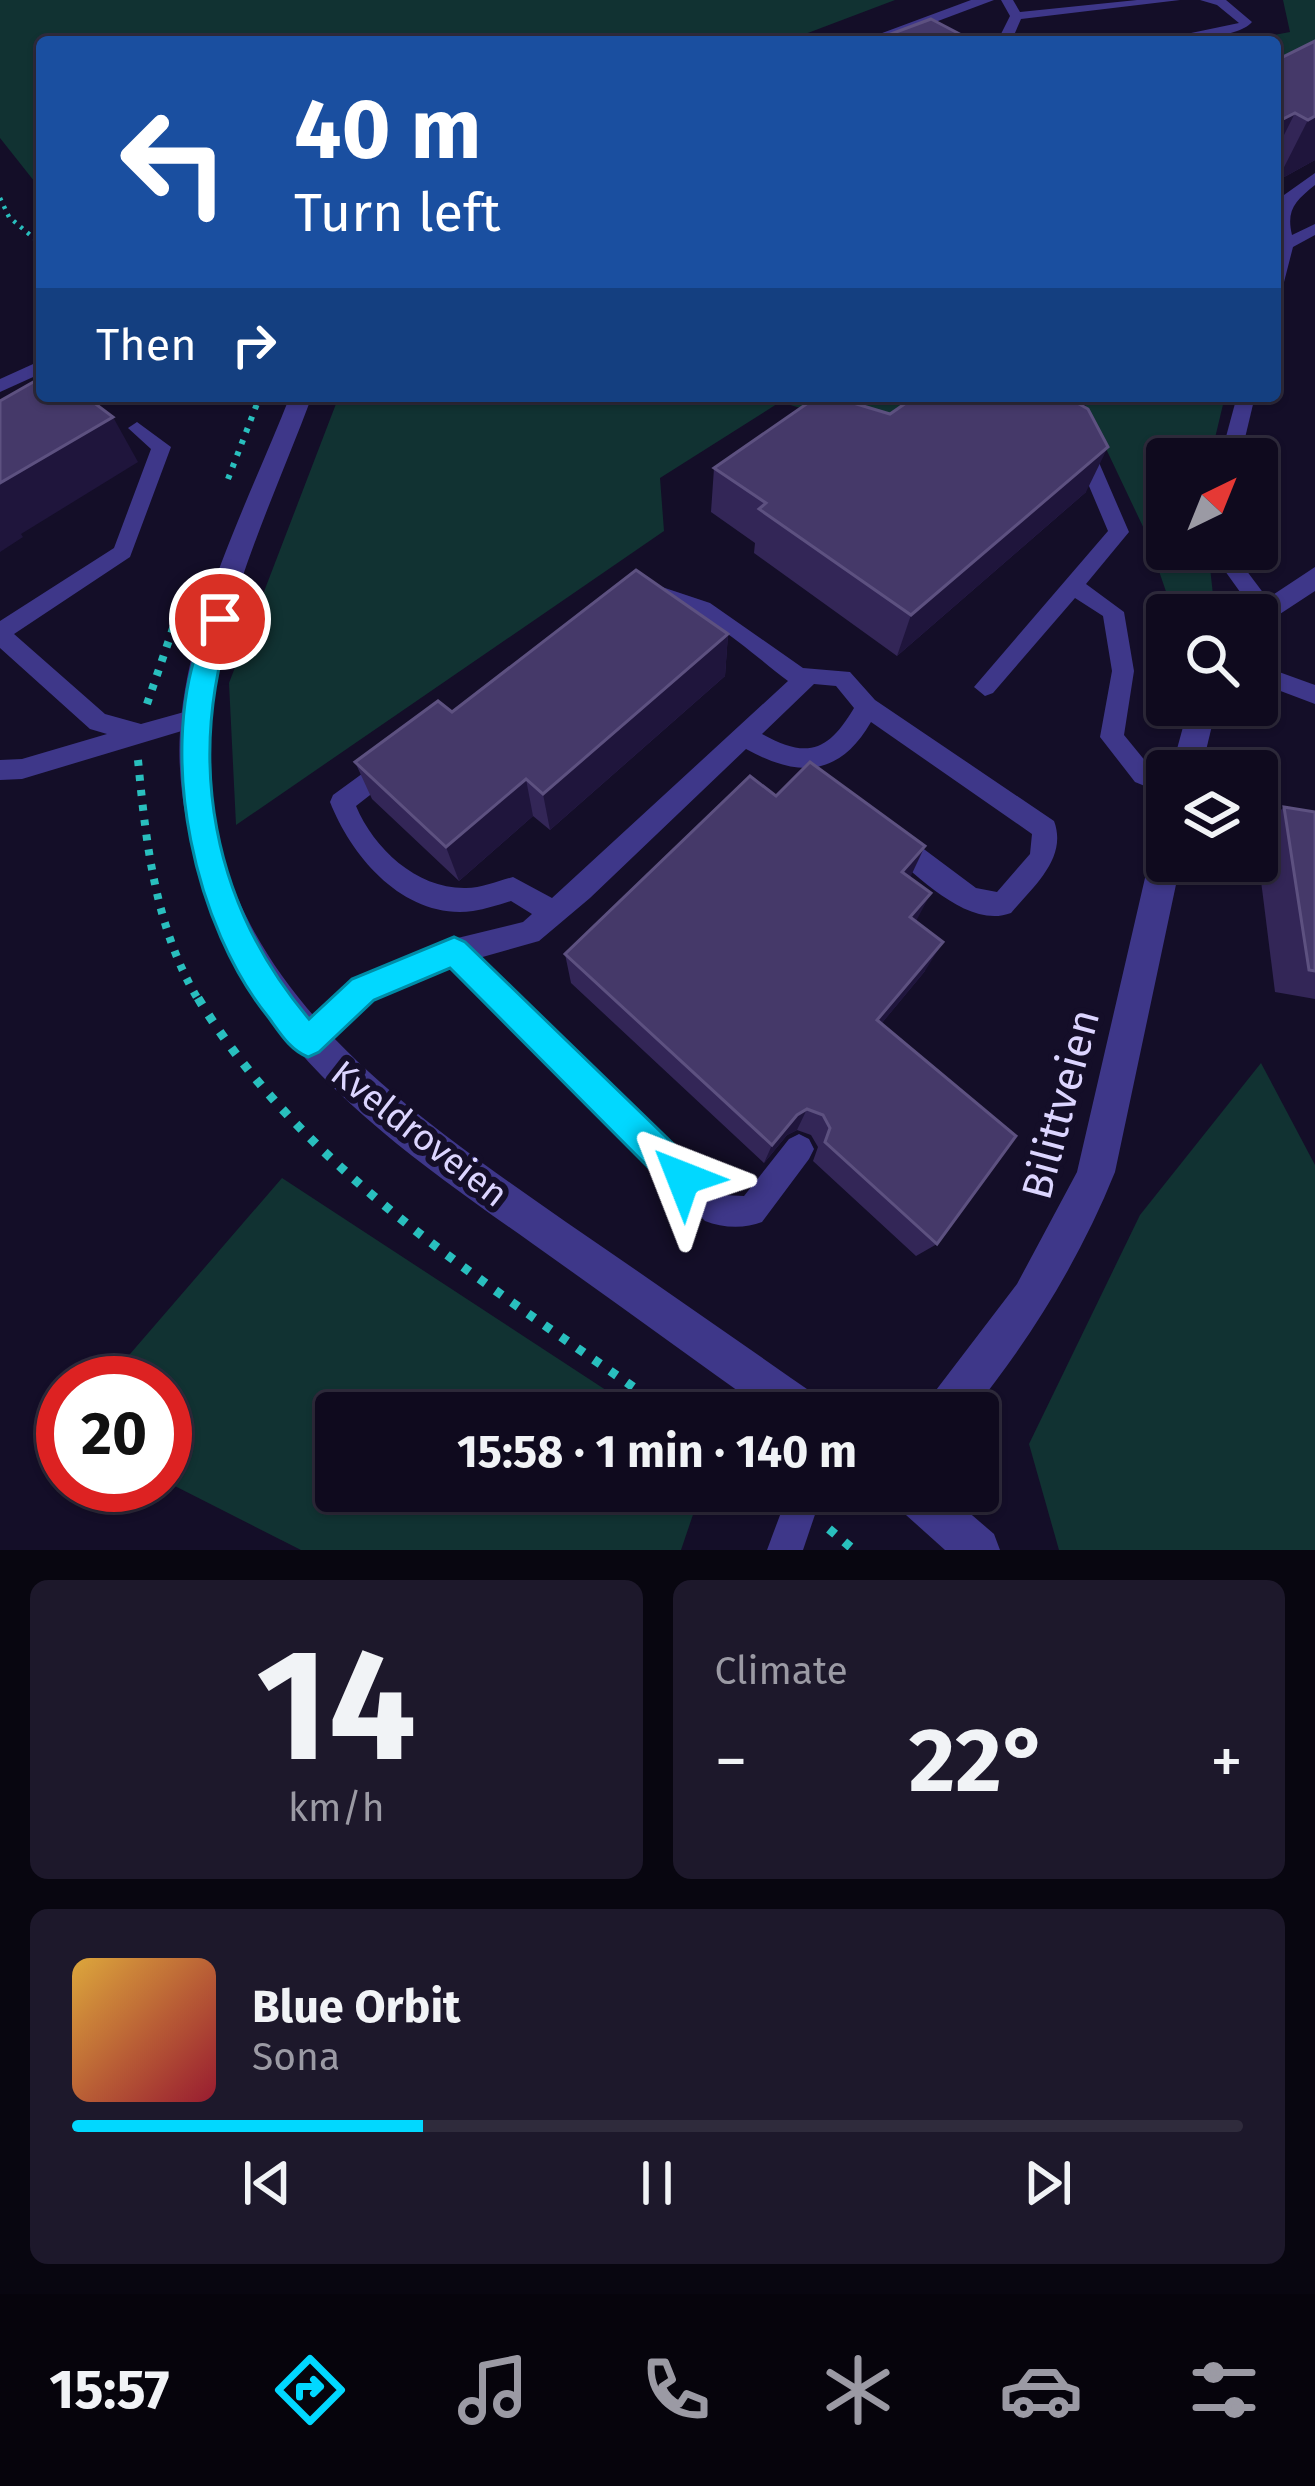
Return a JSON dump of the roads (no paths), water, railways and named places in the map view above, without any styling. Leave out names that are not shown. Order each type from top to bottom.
[{"type":"street","points":[[883,36],[986,0]]},
{"type":"street","name":"Kveldroveien","points":[[299,402],[204,666],[195,718],[194,762],[215,883],[236,937],[265,990],[308,1041],[400,1124],[776,1392]]},
{"type":"street","points":[[1278,603],[1315,577]]},
{"type":"street","name":"Bilittveien","points":[[962,1392],[1012,1330],[1078,1221],[1096,1172],[1160,882]]},
{"type":"street","points":[[935,1512],[978,1550]]},
{"type":"lane","points":[[1006,0],[1016,16]]},
{"type":"lane","points":[[1016,16],[1174,0]]},
{"type":"lane","points":[[1188,36],[1246,22],[1221,2],[1206,0]]},
{"type":"lane","points":[[1007,36],[1016,16]]},
{"type":"lane","points":[[1281,215],[1288,198],[1315,178]]},
{"type":"lane","points":[[1281,222],[1286,244],[1281,263]]},
{"type":"lane","points":[[1286,244],[1315,230]]},
{"type":"lane","points":[[0,386],[36,369]]},
{"type":"lane","points":[[985,687],[1118,532],[1087,458],[1045,402]]},
{"type":"lane","points":[[1235,438],[1244,402]]},
{"type":"lane","points":[[137,428],[161,447],[123,552],[0,633],[98,722],[140,734]]},
{"type":"lane","points":[[1073,587],[1114,612],[1123,670],[1112,737],[1146,776]]},
{"type":"lane","points":[[623,605],[651,593],[683,596],[803,680]]},
{"type":"lane","points":[[308,1041],[363,990],[454,952],[530,932],[809,675],[842,678],[867,707],[1045,829],[1042,858],[1002,904],[970,899],[877,829]]},
{"type":"lane","points":[[1278,681],[1315,695]]},
{"type":"lane","points":[[783,759],[813,762],[853,736],[867,707]]},
{"type":"lane","points":[[0,770],[22,769],[195,718]]},
{"type":"lane","points":[[744,736],[820,787]]},
{"type":"lane","points":[[417,746],[342,802],[352,833],[408,886],[466,900],[513,889],[553,913]]},
{"type":"lane","points":[[454,952],[716,1210],[751,1211],[800,1150]]},
{"type":"lane","points":[[785,1550],[799,1512]]}]
